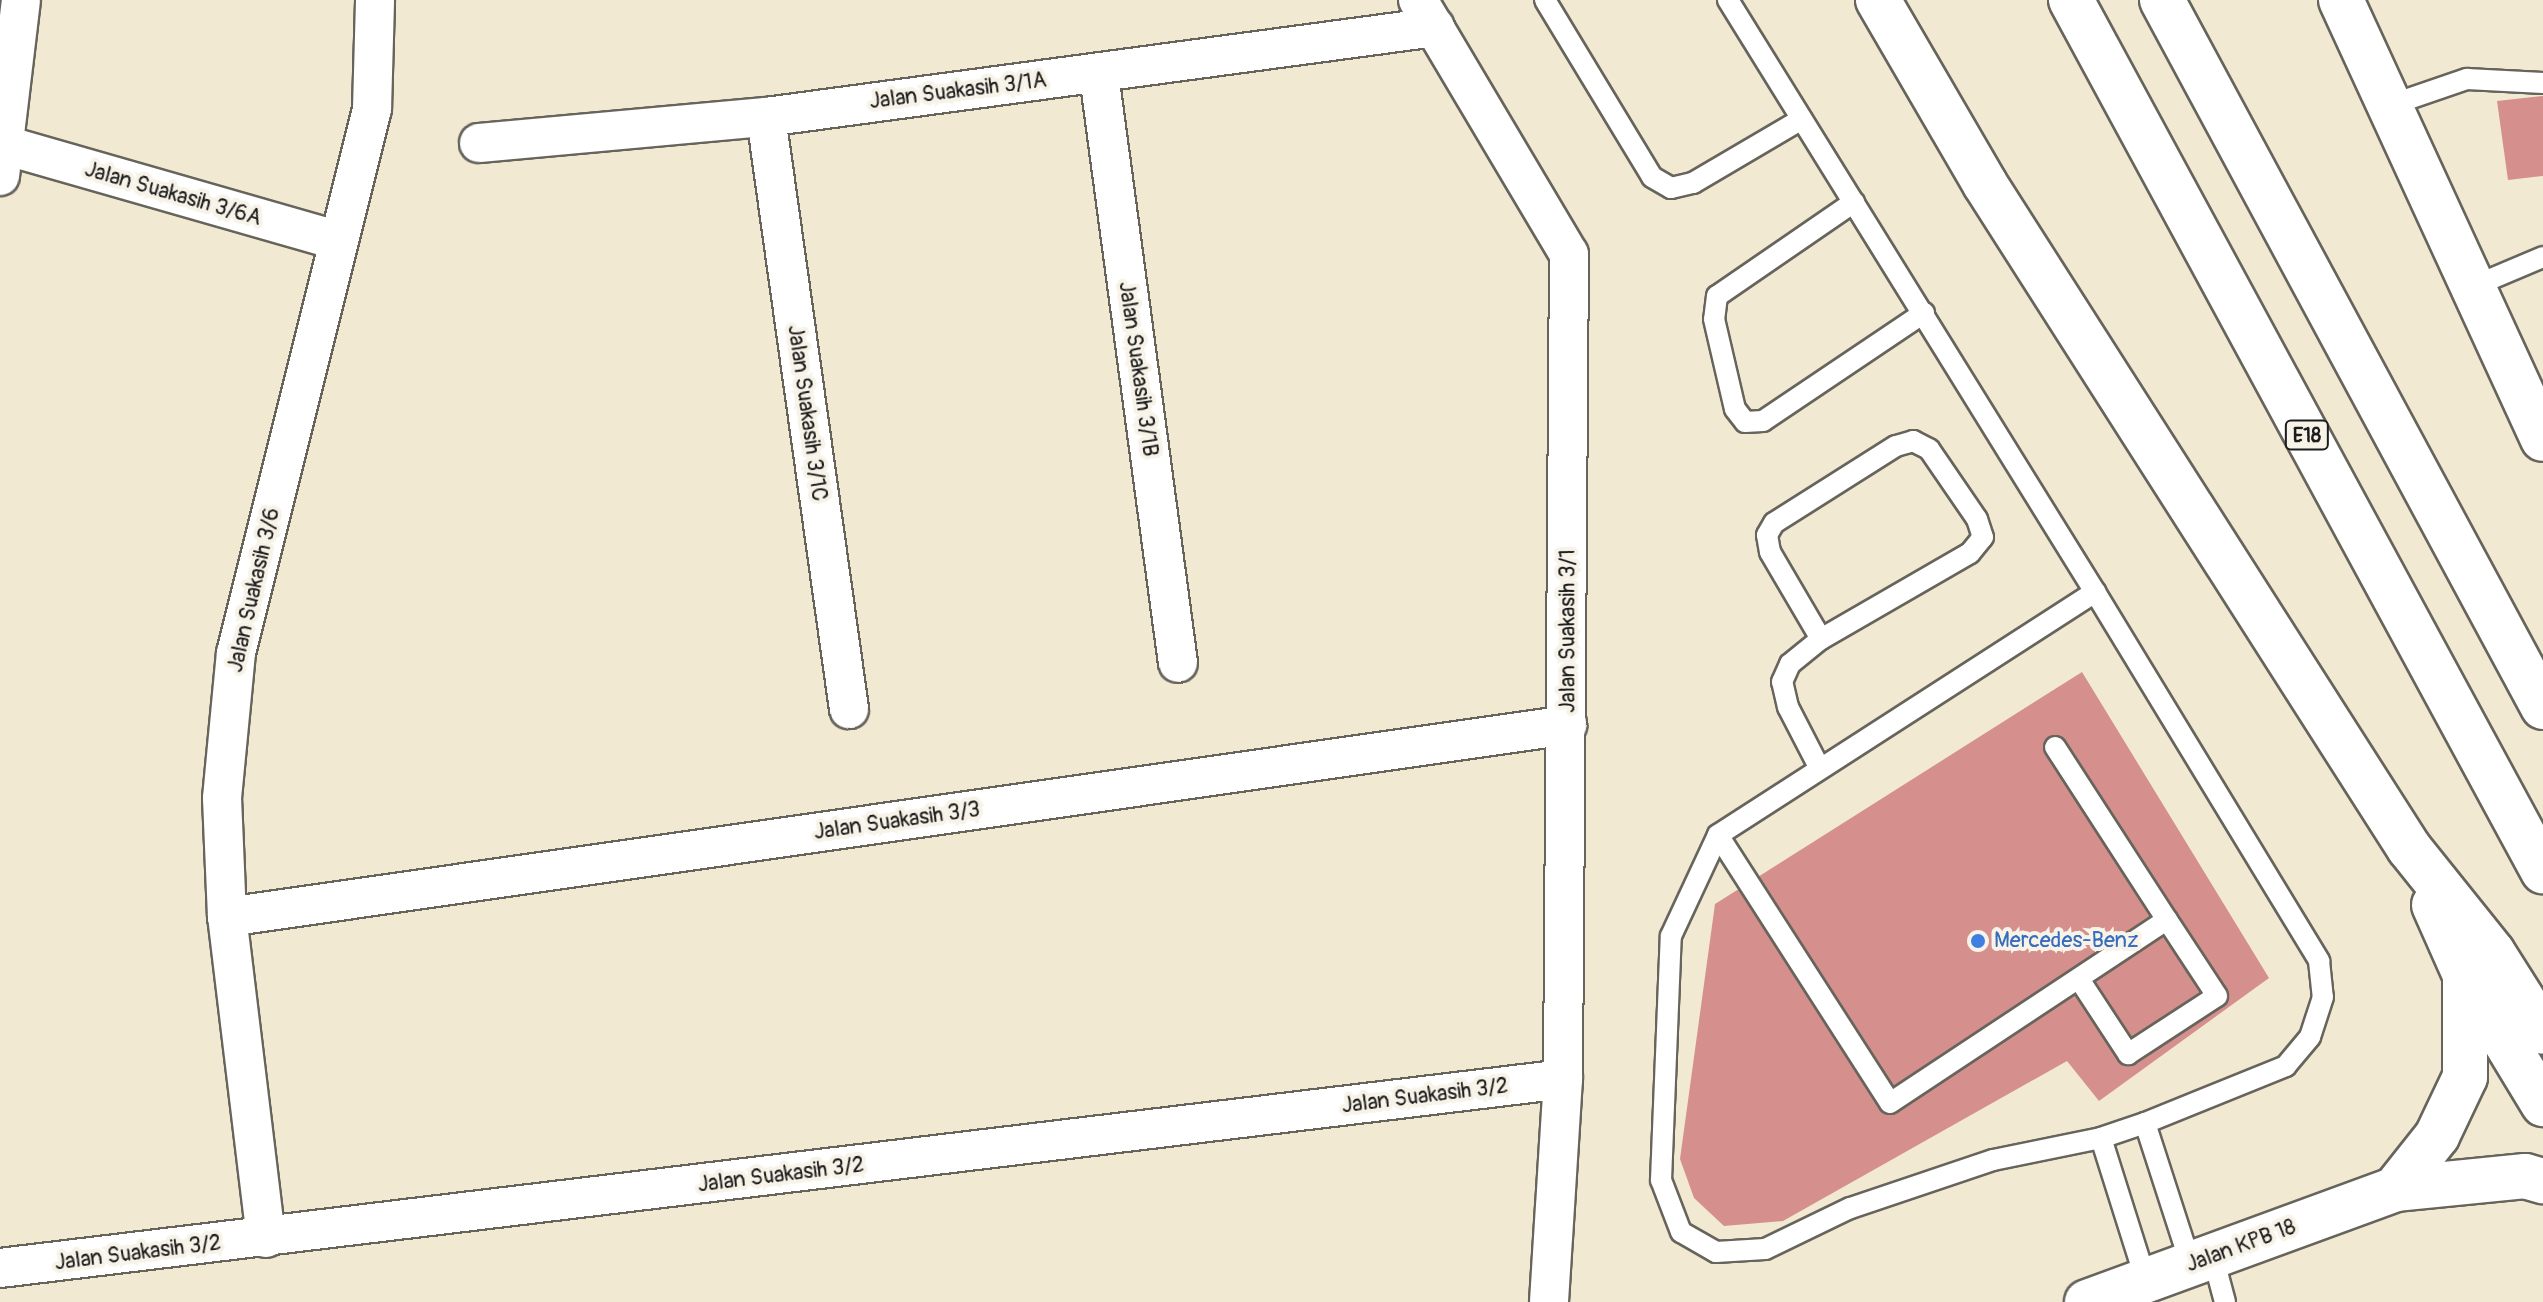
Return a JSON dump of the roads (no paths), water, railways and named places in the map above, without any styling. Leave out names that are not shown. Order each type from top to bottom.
[{"type":"main road","points":[[1854,0],[1985,184]]},
{"type":"main road","points":[[1878,0],[1985,184],[2409,848],[2493,953],[2543,1032]]},
{"type":"main road","name":"E18","points":[[2071,0],[2543,871]]},
{"type":"main road","points":[[2162,0],[2543,707]]},
{"type":"main road","points":[[2341,0],[2385,107],[2543,439]]},
{"type":"main road","points":[[2409,848],[2465,975],[2543,1104]]},
{"type":"main road","points":[[2395,1189],[2437,1136],[2465,1077],[2465,975]]},
{"type":"main road","name":"Jalan KPB 18","points":[[2087,1302],[2395,1189],[2525,1176],[2543,1181]]},
{"type":"street","points":[[4,161],[21,0]]},
{"type":"street","name":"Jalan Suakasih 3/6","points":[[266,1238],[227,917],[222,798],[236,653],[372,109],[375,0]]},
{"type":"street","name":"Jalan Suakasih 3/1A","points":[[479,143],[766,117],[1099,75],[1427,14]]},
{"type":"street","name":"Jalan Suakasih 3/1","points":[[1427,14],[1569,254],[1563,1079],[1549,1302]]},
{"type":"street","name":"Jalan Suakasih 3/1B","points":[[1099,75],[1178,663]]},
{"type":"street","name":"Jalan Suakasih 3/1C","points":[[766,117],[849,709]]},
{"type":"street","name":"Jalan Suakasih 3/6A","points":[[4,161],[339,241]]},
{"type":"street","name":"Jalan Suakasih 3/3","points":[[227,917],[1567,725]]},
{"type":"street","name":"Jalan Suakasih 3/2","points":[[0,1268],[1563,1079]]},
{"type":"lane","points":[[1545,0],[1652,177],[1671,188],[1693,183],[1802,119]]},
{"type":"lane","points":[[1728,0],[1924,313],[2095,592],[2319,961],[2323,997],[2310,1037],[2286,1066],[2145,1123],[2101,1138],[1993,1160],[1850,1208],[1765,1249],[1716,1252],[1681,1232],[1661,1180],[1671,936],[1718,835],[1819,767],[2095,592]]},
{"type":"lane","points":[[2385,107],[2467,79],[2543,83]]},
{"type":"lane","points":[[1854,202],[1717,296],[1714,319],[1735,409],[1745,422],[1763,421],[1924,313]]},
{"type":"lane","points":[[2472,287],[2543,257]]},
{"type":"lane","points":[[1819,767],[1788,707],[1782,682],[1790,664],[1821,639],[1970,553],[1983,537],[1977,519],[1929,449],[1913,441],[1896,446],[1774,523],[1767,535],[1770,552],[1821,639]]},
{"type":"lane","points":[[2055,747],[2217,996],[2128,1054],[2079,979]]},
{"type":"lane","points":[[1718,835],[1890,1103],[2167,920]]},
{"type":"lane","points":[[2145,1123],[2202,1261],[2225,1302]]},
{"type":"lane","points":[[2101,1138],[2146,1281]]},
{"type":"place","name":"Mercedes-Benz","points":[[1978,941]]}]
